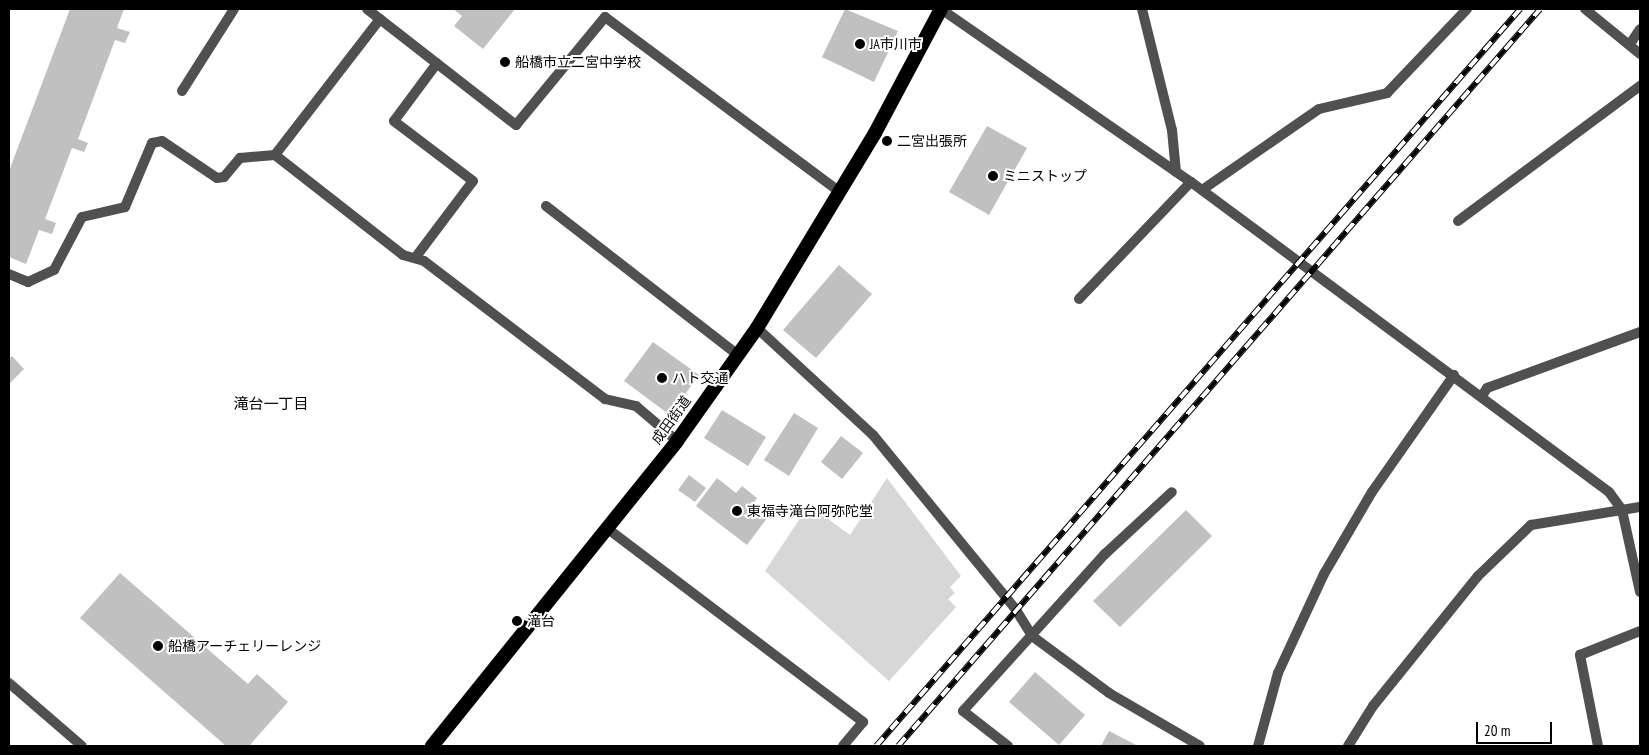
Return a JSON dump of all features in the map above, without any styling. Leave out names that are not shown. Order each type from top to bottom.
[{"type":"highway","name":"成田街道","points":[[432,746],[608,529],[676,441],[757,328],[840,192],[941,9]]},
{"type":"street","points":[[182,91],[234,9]]},
{"type":"street","points":[[366,9],[516,125],[605,17],[840,192]]},
{"type":"street","points":[[941,9],[1192,182],[1609,492],[1622,510],[1640,592]]},
{"type":"street","points":[[1142,9],[1172,130],[1176,172]]},
{"type":"street","points":[[1202,190],[1319,108],[1387,93],[1467,9]]},
{"type":"street","points":[[1585,9],[1640,54]]},
{"type":"street","points":[[274,155],[380,19]]},
{"type":"street","points":[[1630,44],[1640,29]]},
{"type":"street","points":[[415,258],[473,181],[394,121],[437,63]]},
{"type":"street","points":[[1458,221],[1640,86]]},
{"type":"street","points":[[9,274],[28,282],[54,270],[82,217],[125,207],[152,142],[162,141],[217,178],[224,177],[240,158],[274,155],[403,255],[415,258],[605,399],[636,406],[676,441]]},
{"type":"street","points":[[1079,298],[1192,182]]},
{"type":"street","points":[[546,206],[738,355]]},
{"type":"street","points":[[757,328],[873,435],[1016,610],[1032,636],[1109,693],[1200,746]]},
{"type":"street","points":[[1482,396],[1487,388],[1640,332]]},
{"type":"street","points":[[1258,746],[1278,673],[1324,574],[1372,492],[1454,375]]},
{"type":"street","points":[[1003,745],[963,711],[1105,554],[1172,492]]},
{"type":"street","points":[[1348,746],[1373,706],[1478,576],[1531,525],[1640,506]]},
{"type":"street","points":[[608,529],[863,722],[842,746]]},
{"type":"street","points":[[1598,746],[1580,655],[1640,631]]},
{"type":"street","points":[[9,683],[82,746]]},
{"type":"shaded area","points":[[887,478],[961,576],[950,587],[955,593],[948,599],[956,607],[889,681],[765,571],[809,505],[850,535]]},
{"type":"building","points":[[70,9],[124,9],[117,28],[130,32],[125,43],[115,40],[78,139],[88,143],[84,152],[72,148],[45,219],[56,223],[52,234],[39,230],[26,264],[9,257],[9,171]]},
{"type":"building","points":[[453,9],[515,9],[483,49],[454,26],[462,16]]},
{"type":"building","name":"JA市川市","points":[[845,9],[898,31],[874,82],[822,57]]},
{"type":"building","points":[[987,126],[1027,148],[989,215],[949,192]]},
{"type":"building","points":[[839,265],[872,294],[816,358],[783,330]]},
{"type":"building","name":"ハト交通","points":[[653,342],[699,375],[670,415],[624,381]]},
{"type":"building","points":[[12,356],[24,369],[9,384],[9,359]]},
{"type":"building","points":[[722,410],[766,437],[748,466],[704,438]]},
{"type":"building","points":[[794,413],[818,428],[789,476],[764,460]]},
{"type":"building","points":[[841,436],[863,453],[842,479],[821,462]]},
{"type":"building","points":[[689,475],[706,488],[695,502],[678,490]]},
{"type":"building","points":[[717,478],[736,493],[742,486],[757,498],[752,505],[768,517],[747,545],[696,506]]},
{"type":"building","points":[[1186,510],[1212,536],[1120,627],[1093,601]]},
{"type":"building","name":"船橋アーチェリーレンジ","points":[[120,573],[248,684],[257,674],[288,702],[249,746],[226,746],[80,618]]},
{"type":"building","points":[[1035,672],[1085,715],[1059,745],[1009,702]]},
{"type":"building","points":[[1109,731],[1138,746],[1101,746]]},
{"type":"railway","points":[[876,746],[1520,9]]},
{"type":"railway","points":[[898,746],[1540,9]]},
{"type":"place","name":"JA市川市","points":[[860,44]]},
{"type":"place","name":"船橋市立二宮中学校","points":[[505,62]]},
{"type":"place","name":"二宮出張所","points":[[887,141]]},
{"type":"place","name":"ミニストップ","points":[[993,176]]},
{"type":"place","name":"ハト交通","points":[[662,378]]},
{"type":"place","name":"東福寺滝台阿弥陀堂","points":[[737,511]]},
{"type":"place","name":"滝台","points":[[517,621]]},
{"type":"place","name":"船橋アーチェリーレンジ","points":[[158,646]]},
{"type":"district","name":"滝台一丁目","points":[[271,404]]}]
